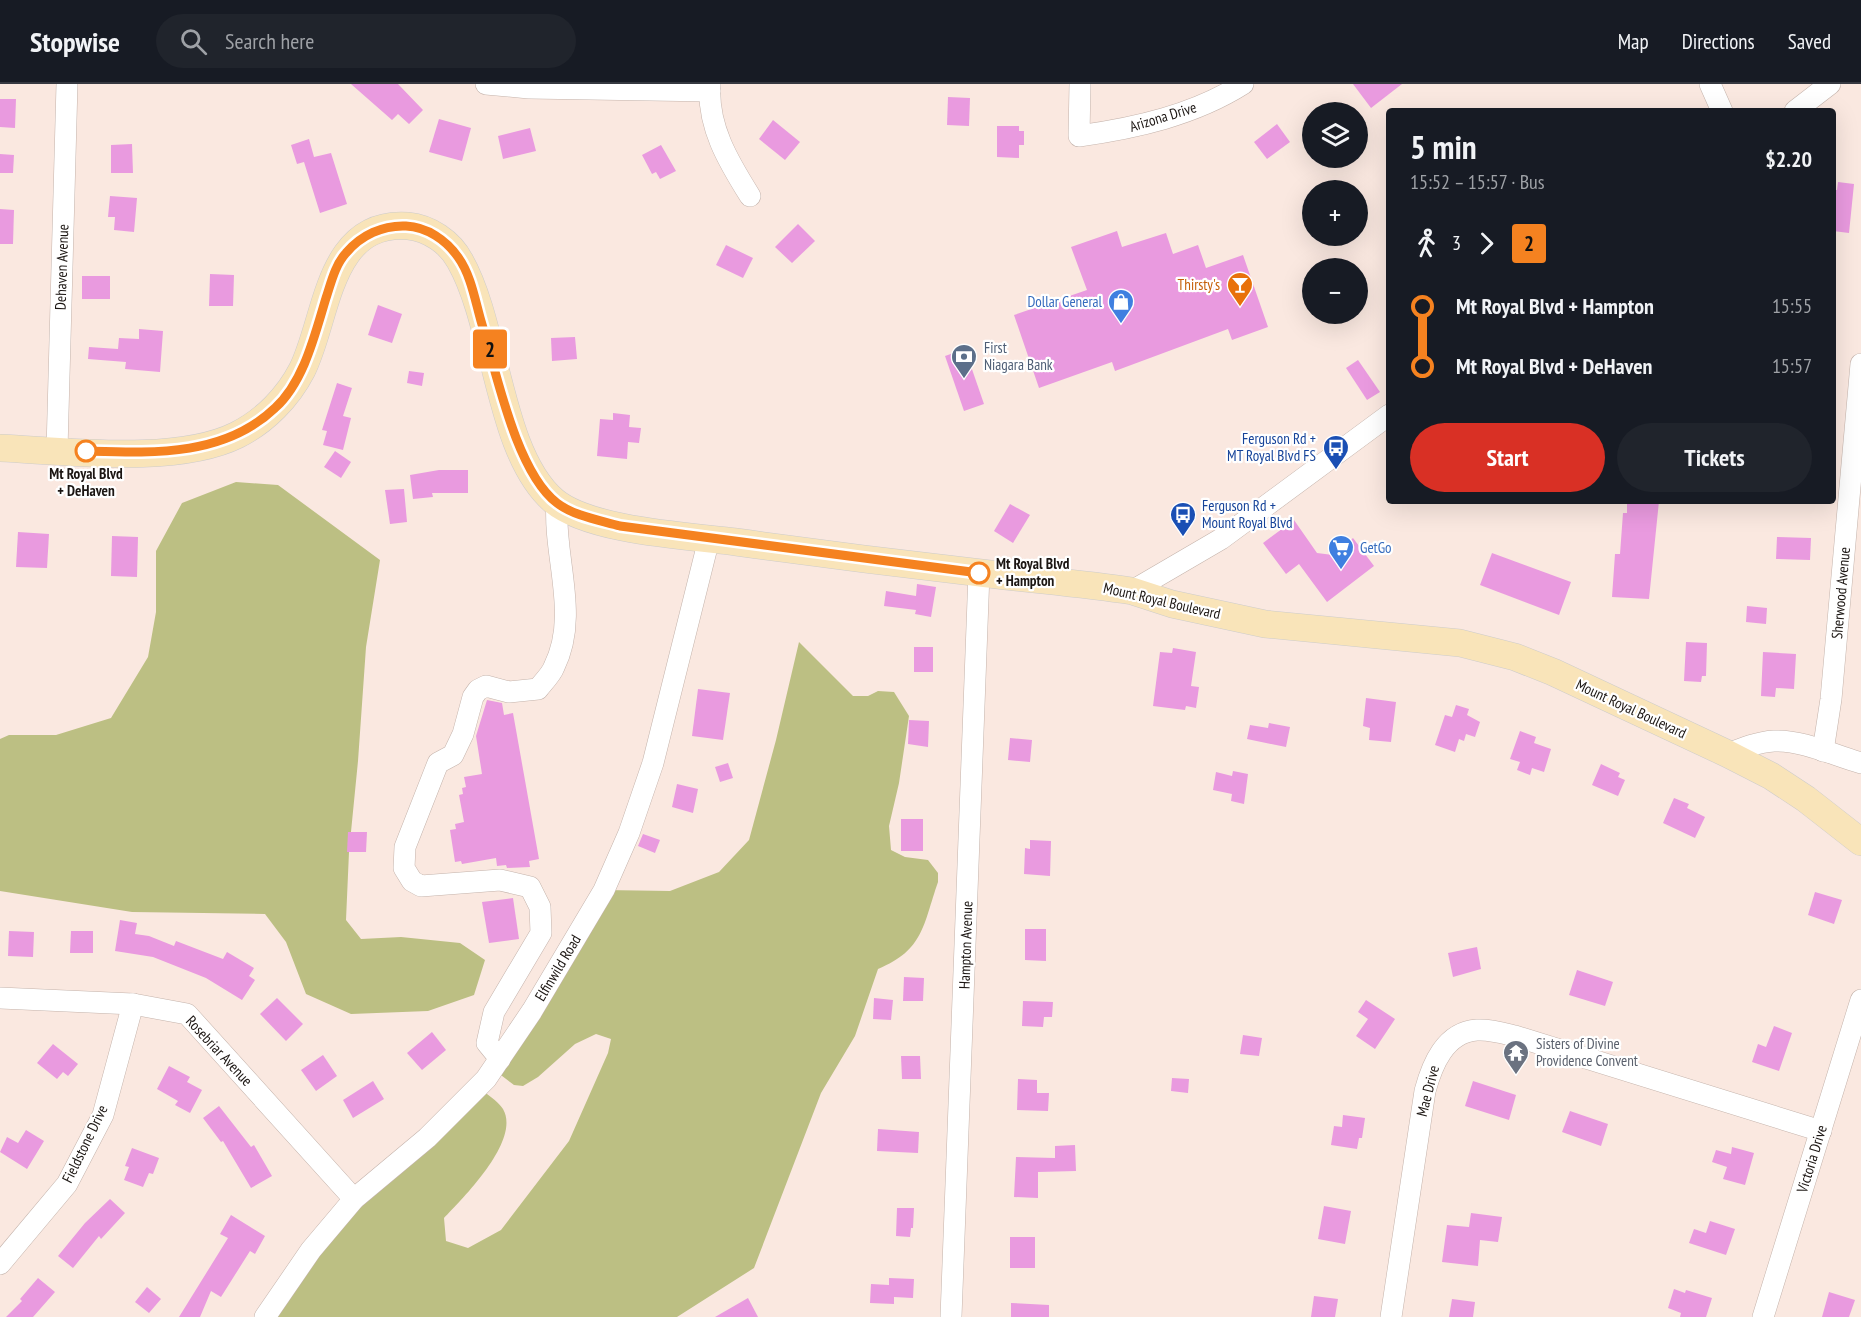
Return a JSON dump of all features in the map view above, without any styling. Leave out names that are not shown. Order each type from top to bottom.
[{"type":"main road","name":"Mount Royal Boulevard","points":[[0,448],[156,452],[219,442],[240,434],[276,408],[300,374],[336,271],[345,253],[368,234],[384,228],[413,226],[434,234],[450,247],[460,260],[471,287],[516,439],[529,469],[540,487],[557,503],[575,513],[620,526],[710,539],[1131,591],[1172,604],[1265,624],[1461,644],[1492,650],[1553,672],[1771,776],[1806,799],[1861,842]]},
{"type":"street","name":"Dehaven Avenue","points":[[57,450],[67,84]]},
{"type":"street","points":[[486,84],[529,88],[710,88],[711,117],[718,139],[750,196]]},
{"type":"street","name":"Arizona Drive","points":[[1080,84],[1079,135],[1116,131],[1178,114],[1210,102],[1243,84]]},
{"type":"street","points":[[1710,84],[1721,108]]},
{"type":"street","points":[[1798,108],[1830,84]]},
{"type":"street","name":"Sherwood Avenue","points":[[1823,751],[1833,676],[1861,364]]},
{"type":"street","points":[[1131,591],[1221,538],[1386,417]]},
{"type":"street","points":[[500,1059],[487,1043],[494,1012],[541,933],[540,907],[530,887],[500,880],[421,886],[412,881],[404,867],[405,847],[438,763],[453,755],[463,734],[473,697],[478,690],[486,686],[509,692],[538,689],[554,668],[561,649],[565,615],[565,591],[555,526],[557,503]]},
{"type":"street","name":"Elfinwild Road","points":[[265,1317],[311,1250],[354,1199],[427,1138],[486,1079],[532,1011],[604,890],[629,833],[653,763],[710,539]]},
{"type":"street","name":"Hampton Avenue","points":[[951,1317],[979,573]]},
{"type":"street","points":[[1728,754],[1772,741],[1823,751],[1861,763]]},
{"type":"street","name":"Rosebriar Avenue","points":[[0,998],[133,1004],[187,1014],[354,1199]]},
{"type":"street","name":"Victoria Drive","points":[[1763,1317],[1861,1000]]},
{"type":"street","name":"Fieldstone Drive","points":[[0,1264],[67,1184],[103,1115],[133,1004]]},
{"type":"street","name":"Mae Drive","points":[[1391,1317],[1425,1091],[1430,1072],[1442,1050],[1450,1041],[1464,1034],[1475,1030],[1515,1036],[1821,1131]]},
{"type":"green space","points":[[236,482],[278,485],[380,560],[366,647],[349,852],[346,920],[361,939],[401,937],[460,943],[485,960],[474,995],[428,1011],[351,1014],[306,994],[286,942],[265,914],[132,912],[0,891],[0,739],[9,735],[56,735],[111,718],[148,657],[156,612],[156,551],[182,503]]},
{"type":"green space","points":[[799,642],[853,696],[868,696],[878,691],[894,692],[909,716],[899,783],[889,826],[891,850],[905,857],[928,860],[938,873],[938,882],[920,934],[905,953],[878,969],[855,1036],[821,1093],[754,1268],[677,1317],[265,1317],[311,1250],[478,1087],[503,1109],[506,1122],[504,1136],[498,1152],[488,1167],[444,1218],[446,1241],[468,1248],[501,1230],[569,1141],[608,1053],[611,1039],[596,1034],[575,1044],[538,1077],[523,1086],[514,1085],[493,1069],[604,890],[670,891],[719,872],[749,840]]},
{"type":"building","points":[[351,84],[398,84],[423,110],[409,124],[398,114],[392,120]]},
{"type":"building","points":[[1353,84],[1402,84],[1371,108]]},
{"type":"building","points":[[948,97],[970,98],[969,126],[947,125]]},
{"type":"building","points":[[0,99],[16,99],[15,128],[0,127]]},
{"type":"building","points":[[439,119],[471,128],[462,161],[429,152]]},
{"type":"building","points":[[773,120],[800,142],[785,160],[759,139]]},
{"type":"building","points":[[1277,124],[1290,142],[1267,159],[1254,142]]},
{"type":"building","points":[[997,126],[1019,126],[1019,131],[1024,131],[1024,145],[1019,145],[1019,158],[997,157]]},
{"type":"building","points":[[530,128],[536,151],[503,159],[498,136]]},
{"type":"building","points":[[309,139],[314,157],[331,153],[347,204],[320,213],[304,162],[297,164],[291,145]]},
{"type":"building","points":[[132,144],[133,173],[111,173],[111,145]]},
{"type":"building","points":[[661,145],[676,171],[660,179],[656,172],[652,174],[642,155]]},
{"type":"building","points":[[0,154],[14,155],[13,173],[0,173]]},
{"type":"building","points":[[1838,182],[1854,184],[1849,233],[1836,231]]},
{"type":"building","points":[[110,196],[137,198],[134,232],[114,230],[115,217],[108,217]]},
{"type":"building","points":[[0,209],[14,210],[13,244],[0,244]]},
{"type":"building","points":[[798,224],[815,241],[792,263],[775,247]]},
{"type":"building","points":[[1117,231],[1122,247],[1166,233],[1173,254],[1198,245],[1206,268],[1243,255],[1268,327],[1232,340],[1228,329],[1115,371],[1112,362],[1039,388],[1014,315],[1087,290],[1071,247]]},
{"type":"building","points":[[726,245],[753,258],[743,278],[716,265]]},
{"type":"building","points":[[210,274],[234,275],[233,306],[209,306]]},
{"type":"building","points":[[82,276],[110,276],[110,299],[82,299]]},
{"type":"building","points":[[378,305],[402,314],[392,343],[368,335]]},
{"type":"building","points":[[139,329],[163,331],[160,372],[125,369],[126,362],[88,359],[89,347],[118,349],[119,338],[139,339]]},
{"type":"building","points":[[575,337],[577,359],[552,361],[551,338]]},
{"type":"building","name":"First Niagara Bank","points":[[965,349],[984,404],[964,411],[945,356]]},
{"type":"building","points":[[1358,360],[1380,392],[1367,400],[1346,368]]},
{"type":"building","points":[[409,371],[424,373],[422,386],[407,383]]},
{"type":"building","points":[[337,383],[352,388],[343,416],[351,418],[343,450],[323,445],[327,431],[322,430]]},
{"type":"building","points":[[613,413],[630,415],[629,427],[641,428],[639,443],[628,442],[627,459],[597,456],[600,419],[613,420]]},
{"type":"building","points":[[335,451],[351,462],[341,478],[324,467]]},
{"type":"building","points":[[439,470],[468,470],[468,493],[432,493],[433,497],[413,499],[410,475]]},
{"type":"building","points":[[404,489],[407,522],[390,524],[385,490]]},
{"type":"building","points":[[1010,504],[1030,515],[1013,543],[994,531]]},
{"type":"building","points":[[1627,504],[1659,504],[1649,599],[1612,597],[1615,554],[1620,554],[1623,513],[1627,513]]},
{"type":"building","points":[[1294,520],[1317,553],[1333,555],[1353,538],[1374,566],[1327,602],[1299,564],[1286,574],[1263,543]]},
{"type":"building","points":[[18,532],[49,534],[47,568],[16,567]]},
{"type":"building","points":[[112,536],[138,537],[137,577],[111,576]]},
{"type":"building","points":[[1777,537],[1811,538],[1810,560],[1776,559]]},
{"type":"building","points":[[1492,553],[1571,582],[1559,615],[1480,585]]},
{"type":"building","points":[[917,584],[936,587],[931,617],[915,614],[916,610],[884,606],[886,591],[916,596]]},
{"type":"building","points":[[1747,606],[1767,608],[1766,624],[1746,622]]},
{"type":"building","points":[[1686,642],[1707,643],[1706,676],[1702,676],[1701,682],[1684,681]]},
{"type":"building","points":[[914,647],[933,647],[933,672],[914,672]]},
{"type":"building","points":[[1173,648],[1196,652],[1191,686],[1199,687],[1196,708],[1186,706],[1185,710],[1153,706],[1160,652],[1172,653]]},
{"type":"building","points":[[1763,652],[1796,654],[1794,689],[1776,688],[1775,697],[1761,696]]},
{"type":"building","points":[[698,689],[730,693],[723,740],[692,736]]},
{"type":"building","points":[[1366,698],[1396,702],[1391,742],[1369,740],[1370,728],[1363,726]]},
{"type":"building","points":[[487,700],[502,703],[504,715],[513,713],[539,859],[529,861],[530,867],[497,866],[496,858],[462,864],[461,861],[455,862],[450,830],[456,829],[455,824],[464,822],[459,795],[463,794],[462,788],[466,787],[464,777],[482,774],[476,736]]},
{"type":"building","points":[[1456,705],[1469,709],[1467,715],[1480,722],[1475,737],[1466,734],[1464,741],[1459,739],[1455,752],[1435,745],[1445,715],[1452,717]]},
{"type":"building","points":[[909,720],[929,721],[928,747],[908,744]]},
{"type":"building","points":[[1269,723],[1290,727],[1286,747],[1247,739],[1250,725],[1268,728]]},
{"type":"building","points":[[1520,731],[1536,737],[1534,743],[1551,749],[1544,772],[1532,768],[1530,775],[1517,770],[1520,762],[1510,759]]},
{"type":"building","points":[[1010,738],[1032,740],[1030,762],[1008,760]]},
{"type":"building","points":[[728,763],[733,778],[720,782],[715,767]]},
{"type":"building","points":[[1601,764],[1620,773],[1618,777],[1625,780],[1618,796],[1592,785]]},
{"type":"building","points":[[1233,771],[1248,774],[1244,804],[1231,801],[1232,794],[1213,790],[1216,772],[1232,776]]},
{"type":"building","points":[[677,784],[698,789],[693,813],[672,807]]},
{"type":"building","points":[[1674,798],[1689,804],[1687,808],[1705,817],[1695,838],[1663,823]]},
{"type":"building","points":[[901,819],[923,819],[923,851],[901,851]]},
{"type":"building","points":[[348,832],[367,832],[366,852],[347,852]]},
{"type":"building","points":[[643,834],[660,840],[655,853],[638,846]]},
{"type":"building","points":[[1030,840],[1051,841],[1050,876],[1024,874],[1025,848],[1030,849]]},
{"type":"building","points":[[1815,892],[1842,900],[1834,924],[1808,915]]},
{"type":"building","points":[[513,898],[519,939],[489,943],[482,902]]},
{"type":"building","points":[[120,920],[137,923],[135,934],[149,936],[174,946],[176,941],[223,959],[227,952],[254,968],[249,976],[255,980],[242,1000],[206,978],[153,957],[115,951]]},
{"type":"building","points":[[1025,929],[1046,929],[1046,961],[1025,960]]},
{"type":"building","points":[[9,931],[34,932],[33,957],[8,956]]},
{"type":"building","points":[[71,931],[93,931],[93,953],[70,953]]},
{"type":"building","points":[[1477,947],[1481,969],[1453,977],[1448,953]]},
{"type":"building","points":[[1577,970],[1613,982],[1605,1006],[1569,995]]},
{"type":"building","points":[[904,977],[924,978],[923,1001],[903,1001]]},
{"type":"building","points":[[277,998],[303,1024],[286,1041],[260,1014]]},
{"type":"building","points":[[874,998],[893,1000],[891,1020],[873,1019]]},
{"type":"building","points":[[1366,1000],[1395,1019],[1375,1049],[1356,1036],[1368,1019],[1358,1012]]},
{"type":"building","points":[[1023,1001],[1053,1002],[1052,1017],[1044,1017],[1043,1027],[1022,1026]]},
{"type":"building","points":[[1774,1026],[1792,1033],[1779,1071],[1752,1062],[1758,1044],[1766,1047]]},
{"type":"building","points":[[432,1032],[446,1050],[422,1070],[407,1053]]},
{"type":"building","points":[[1243,1035],[1262,1038],[1259,1056],[1240,1054]]},
{"type":"building","points":[[53,1044],[78,1064],[68,1076],[63,1072],[57,1079],[37,1063]]},
{"type":"building","points":[[323,1055],[337,1076],[316,1091],[301,1070]]},
{"type":"building","points":[[901,1056],[920,1056],[921,1079],[902,1079]]},
{"type":"building","points":[[169,1066],[190,1077],[187,1082],[202,1090],[190,1113],[175,1105],[178,1101],[157,1089]]},
{"type":"building","points":[[1172,1078],[1189,1079],[1188,1093],[1171,1091]]},
{"type":"building","points":[[1018,1079],[1037,1080],[1037,1093],[1049,1093],[1048,1111],[1017,1110]]},
{"type":"building","points":[[373,1081],[384,1099],[353,1118],[343,1100]]},
{"type":"building","points":[[1473,1081],[1516,1095],[1509,1120],[1465,1106]]},
{"type":"building","points":[[219,1106],[251,1147],[254,1145],[272,1176],[251,1188],[223,1141],[221,1142],[203,1118]]},
{"type":"building","points":[[1570,1111],[1608,1124],[1601,1146],[1562,1132]]},
{"type":"building","points":[[1343,1115],[1365,1118],[1362,1138],[1359,1138],[1357,1149],[1331,1145],[1334,1126],[1342,1127]]},
{"type":"building","points":[[878,1129],[919,1132],[918,1153],[877,1151]]},
{"type":"building","points":[[26,1130],[44,1141],[27,1169],[0,1152],[7,1137],[18,1143]]},
{"type":"building","points":[[1075,1145],[1076,1171],[1038,1172],[1038,1198],[1014,1197],[1016,1157],[1055,1158],[1055,1146]]},
{"type":"building","points":[[1732,1147],[1754,1153],[1745,1185],[1723,1179],[1727,1167],[1712,1162],[1716,1150],[1731,1154]]},
{"type":"building","points":[[132,1148],[159,1158],[153,1174],[149,1173],[143,1187],[124,1180],[129,1167],[125,1166]]},
{"type":"building","points":[[110,1199],[125,1213],[101,1239],[99,1236],[73,1268],[58,1256],[85,1223]]},
{"type":"building","points":[[1324,1206],[1351,1211],[1345,1244],[1318,1239]]},
{"type":"building","points":[[897,1208],[914,1208],[910,1237],[896,1236]]},
{"type":"building","points":[[1471,1213],[1502,1217],[1498,1242],[1480,1240],[1478,1266],[1442,1262],[1447,1225],[1469,1227]]},
{"type":"building","points":[[231,1215],[265,1236],[255,1254],[250,1251],[221,1297],[211,1291],[200,1317],[179,1317],[228,1238],[220,1234]]},
{"type":"building","points":[[1710,1221],[1735,1229],[1726,1255],[1689,1243],[1694,1229],[1706,1233]]},
{"type":"building","points":[[1010,1237],[1035,1237],[1035,1268],[1010,1268]]},
{"type":"building","points":[[38,1278],[55,1292],[33,1317],[6,1317],[22,1301],[20,1299]]},
{"type":"building","points":[[889,1278],[914,1279],[913,1298],[894,1297],[894,1304],[870,1303],[871,1284],[889,1285]]},
{"type":"building","points":[[147,1287],[161,1299],[149,1313],[135,1302]]},
{"type":"building","points":[[1674,1289],[1712,1298],[1706,1317],[1680,1317],[1681,1313],[1668,1308]]},
{"type":"building","points":[[1829,1292],[1855,1300],[1849,1317],[1822,1317]]},
{"type":"building","points":[[1314,1296],[1338,1299],[1335,1317],[1311,1317]]},
{"type":"building","points":[[748,1298],[758,1317],[715,1317]]},
{"type":"building","points":[[1452,1299],[1475,1302],[1473,1317],[1449,1317]]},
{"type":"building","points":[[1011,1303],[1049,1305],[1049,1317],[1011,1317]]},
{"type":"bus line","name":"2","points":[[86,451],[156,452],[219,442],[240,434],[276,408],[300,374],[336,271],[345,253],[368,234],[384,228],[413,226],[434,234],[450,247],[460,260],[471,287],[516,439],[540,487],[557,503],[575,513],[620,526],[979,573]]},
{"type":"place","name":"Thirsty's","points":[[1240,308]]},
{"type":"place","name":"Dollar General","points":[[1121,325]]},
{"type":"place","name":"First Niagara Bank","points":[[964,380]]},
{"type":"place","name":"Mt Royal Blvd + DeHaven","points":[[86,451]]},
{"type":"place","name":"Ferguson Rd + MT Royal Blvd FS","points":[[1336,471]]},
{"type":"place","name":"Ferguson Rd + Mount Royal Blvd","points":[[1183,538]]},
{"type":"place","name":"GetGo","points":[[1341,571]]},
{"type":"place","name":"Mt Royal Blvd + Hampton","points":[[979,573]]},
{"type":"place","name":"Sisters of Divine Providence Convent","points":[[1516,1076]]}]
